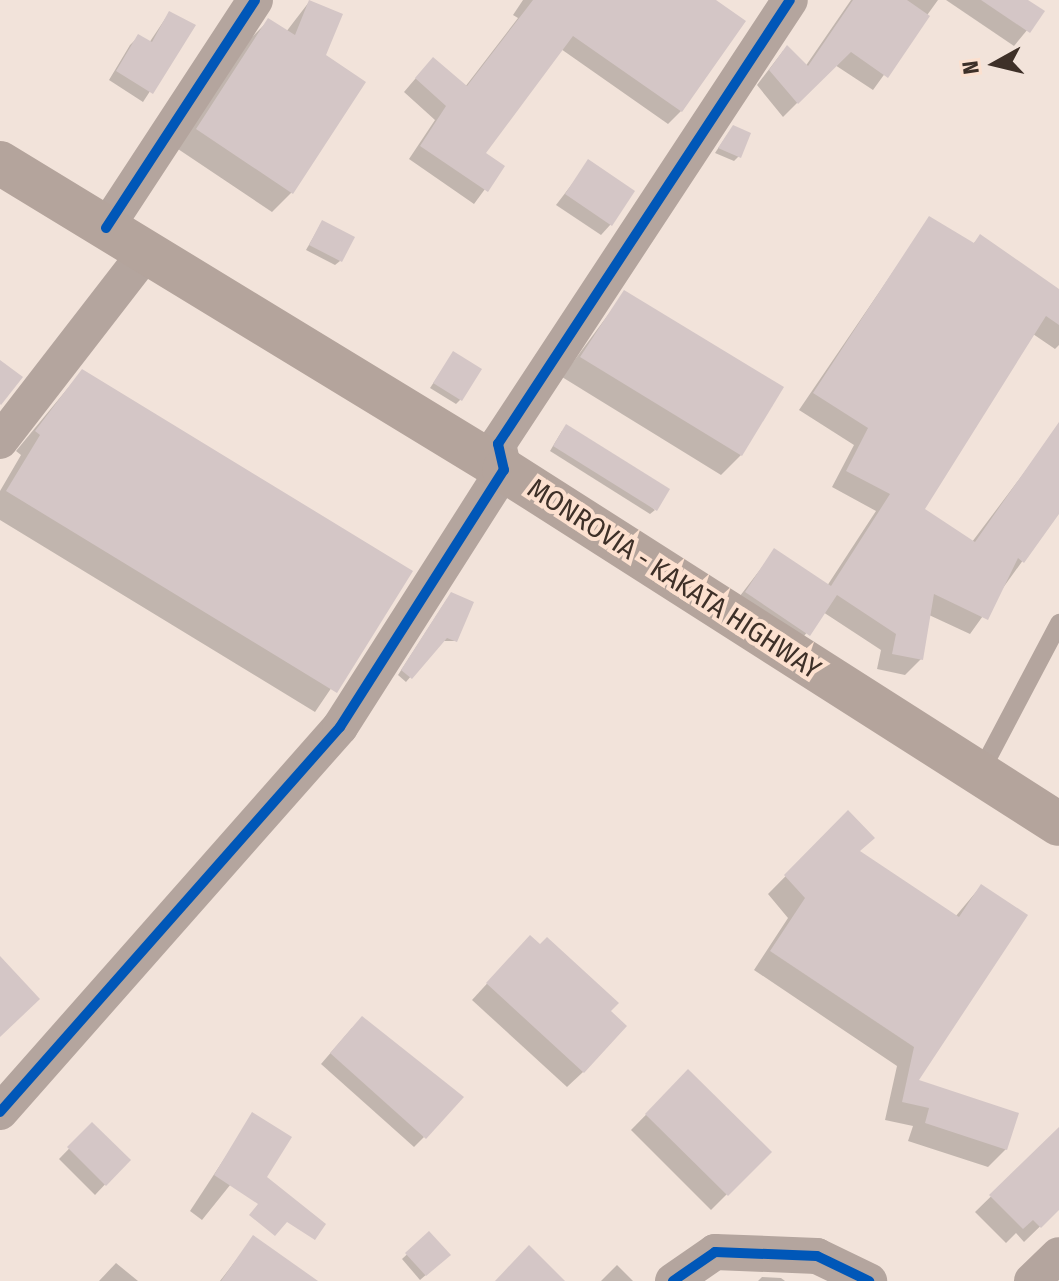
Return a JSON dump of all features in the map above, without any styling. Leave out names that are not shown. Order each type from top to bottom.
[{"type":"highway","name":"MONROVIA - KAKATA HIGHWAY","points":[[0,163],[504,470],[1059,824]]},
{"type":"street","points":[[106,228],[255,0]]},
{"type":"street","points":[[0,1112],[340,727],[504,470],[498,444],[790,0]]},
{"type":"street","points":[[0,441],[146,252]]},
{"type":"street","points":[[673,1281],[715,1252],[817,1256],[869,1281]]},
{"type":"street","points":[[1032,1281],[1059,1255]]},
{"type":"lane","points":[[979,775],[1059,623]]},
{"type":"building","points":[[309,0],[343,14],[326,55],[366,82],[293,194],[196,129],[268,18],[295,35]]},
{"type":"building","points":[[533,0],[716,0],[746,21],[682,112],[573,36],[486,153],[505,166],[488,192],[420,146],[446,106],[415,78],[433,57],[467,86]]},
{"type":"building","points":[[853,0],[907,0],[930,16],[888,78],[851,52],[798,104],[769,70],[787,45],[808,66]]},
{"type":"building","points":[[981,0],[1028,0],[1045,11],[1030,33]]},
{"type":"building","points":[[169,11],[196,25],[153,94],[116,71],[138,34],[152,42]]},
{"type":"building","points":[[733,125],[751,133],[741,158],[718,148]]},
{"type":"building","points":[[588,159],[635,191],[612,226],[565,194]]},
{"type":"building","points":[[929,216],[974,243],[980,234],[1059,289],[1059,325],[1046,316],[925,509],[975,542],[1059,422],[1059,514],[1024,563],[1018,558],[988,620],[934,594],[923,660],[892,654],[896,634],[837,595],[810,636],[745,592],[774,548],[831,586],[890,494],[846,471],[868,428],[813,393]]},
{"type":"building","points":[[322,220],[355,237],[342,262],[309,245]]},
{"type":"building","points":[[624,290],[784,387],[742,456],[580,357]]},
{"type":"building","points":[[453,351],[482,369],[462,401],[433,383]]},
{"type":"building","points":[[0,360],[23,377],[1,405],[0,404]]},
{"type":"building","points":[[82,369],[413,571],[337,693],[6,491],[40,435],[35,431]]},
{"type":"building","points":[[566,424],[670,489],[657,511],[553,446]]},
{"type":"building","points":[[451,592],[474,602],[457,642],[447,638],[412,679],[401,670]]},
{"type":"building","points":[[848,810],[875,838],[860,851],[959,917],[981,884],[1028,915],[919,1080],[1019,1113],[1007,1150],[925,1123],[929,1108],[902,1102],[914,1047],[770,951],[805,898],[784,875]]},
{"type":"building","points":[[530,935],[540,944],[547,937],[619,1003],[611,1011],[627,1026],[584,1073],[486,983]]},
{"type":"building","points":[[0,956],[40,999],[0,1037]]},
{"type":"building","points":[[362,1016],[464,1097],[426,1139],[330,1053]]},
{"type":"building","points":[[688,1069],[772,1152],[728,1196],[645,1114]]},
{"type":"building","points":[[252,1112],[292,1137],[267,1177],[326,1224],[315,1240],[287,1222],[275,1236],[249,1215],[258,1204],[214,1175]]},
{"type":"building","points":[[92,1122],[131,1160],[106,1186],[67,1147]]},
{"type":"building","points":[[1059,1127],[1059,1210],[1041,1228],[1033,1220],[1023,1229],[989,1195]]},
{"type":"building","points":[[429,1231],[451,1255],[426,1276],[405,1253]]},
{"type":"building","points":[[253,1235],[318,1281],[221,1281]]},
{"type":"building","points":[[529,1245],[565,1281],[495,1281]]},
{"type":"cycle path","points":[[106,228],[255,0]]},
{"type":"cycle path","points":[[0,1112],[340,727],[504,470],[498,444],[790,0]]},
{"type":"cycle path","points":[[673,1281],[715,1252],[817,1256],[869,1281]]}]
